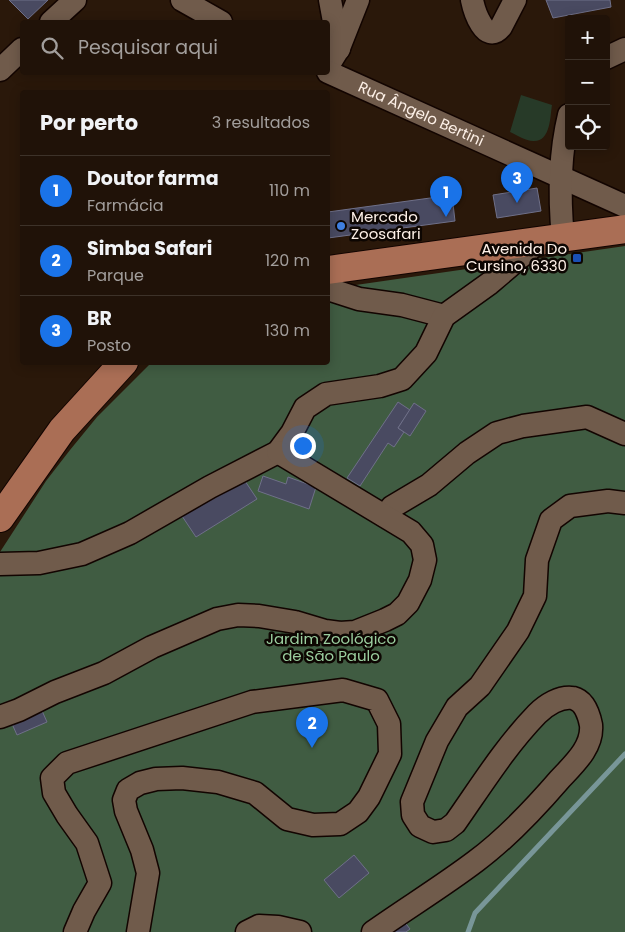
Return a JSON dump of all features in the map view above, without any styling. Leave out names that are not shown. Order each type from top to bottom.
[{"type":"main road","points":[[330,270],[625,229]]},
{"type":"main road","points":[[0,518],[62,430],[121,365]]},
{"type":"street","points":[[53,20],[75,0]]},
{"type":"street","points":[[182,0],[217,20]]},
{"type":"street","points":[[330,0],[333,57]]},
{"type":"street","points":[[333,57],[358,0]]},
{"type":"street","points":[[477,5],[484,28],[493,32],[498,31],[514,0]]},
{"type":"street","points":[[610,56],[625,49]]},
{"type":"street","points":[[0,70],[20,52]]},
{"type":"street","name":"Rua Ângelo Bertini","points":[[330,73],[625,206]]},
{"type":"street","points":[[0,564],[39,563],[82,554],[130,533],[210,487],[278,452],[305,408],[326,394],[380,386],[402,379],[426,353],[444,316],[551,240],[565,131]]},
{"type":"street","points":[[330,290],[359,299],[402,305],[444,316]]},
{"type":"street","points":[[385,516],[392,507],[429,485],[467,453],[498,433],[523,426],[587,417],[625,434]]},
{"type":"street","points":[[0,717],[20,710],[55,692],[104,673],[152,647],[217,619],[238,615],[259,616],[295,622],[325,631],[340,633],[355,632],[397,614],[408,603],[420,580],[425,560],[422,545],[411,532],[278,452]]},
{"type":"street","points":[[373,932],[477,860],[508,834],[539,804],[583,753],[592,734],[590,717],[584,705],[576,699],[564,697],[553,702],[538,713],[499,761],[455,823],[446,830],[433,832],[420,826],[413,816],[412,802],[437,741],[458,707],[480,686],[518,631],[536,596],[537,560],[551,520],[570,506],[608,501],[625,502]]},
{"type":"street","points":[[75,932],[84,911],[100,883],[87,843],[54,793],[52,778],[67,763],[252,702],[343,690],[377,700],[388,724],[390,754],[369,797],[358,812],[340,824],[313,826],[287,819],[255,793],[218,782],[182,778],[156,779],[140,783],[128,790],[124,800],[126,810],[142,850],[148,873],[138,932]]},
{"type":"street","points":[[246,932],[259,926],[278,927],[300,932]]},
{"type":"green space","points":[[521,95],[552,105],[546,133],[539,140],[527,140],[510,132]]},
{"type":"green space","name":"Jardim Zoológico de São Paulo","points":[[625,246],[625,932],[0,932],[0,552],[46,481],[70,450],[97,417],[149,365],[330,365],[330,289]]},
{"type":"building","points":[[9,0],[48,0],[28,19]]},
{"type":"building","points":[[546,0],[610,0],[611,7],[553,18]]},
{"type":"building","points":[[537,188],[541,211],[497,218],[493,195]]},
{"type":"building","points":[[452,195],[455,221],[330,238],[330,212]]},
{"type":"building","points":[[398,402],[410,410],[398,428],[404,432],[394,447],[388,443],[360,486],[347,478]]},
{"type":"building","points":[[414,403],[426,411],[410,436],[398,428]]},
{"type":"building","points":[[263,476],[286,484],[288,477],[316,487],[309,509],[258,491]]},
{"type":"building","points":[[243,478],[257,499],[196,537],[182,516]]},
{"type":"building","points":[[39,704],[47,722],[17,735],[9,717]]},
{"type":"building","points":[[354,855],[369,873],[339,898],[324,880]]},
{"type":"building","points":[[403,920],[410,929],[406,932],[386,932]]},
{"type":"waterway","points":[[468,932],[475,913],[625,754]]},
{"type":"place","name":"BR","points":[[517,203]]},
{"type":"place","name":"Doutor farma","points":[[446,217]]},
{"type":"place","name":"Mercado Zoosafari","points":[[341,226]]},
{"type":"place","name":"Avenida Do Cursino, 6330","points":[[577,258]]},
{"type":"place","name":"Simba Safari","points":[[312,748]]}]
